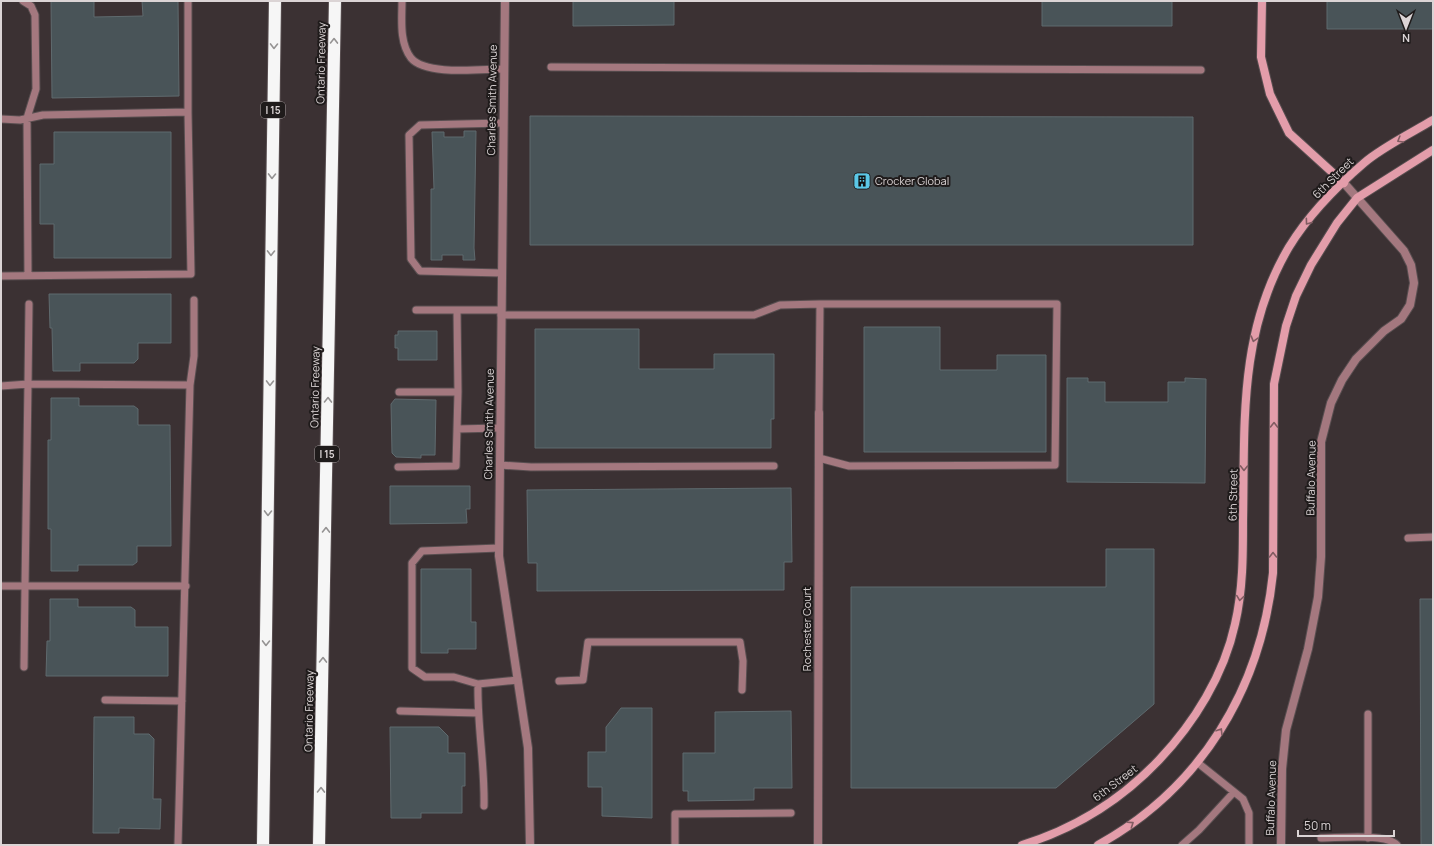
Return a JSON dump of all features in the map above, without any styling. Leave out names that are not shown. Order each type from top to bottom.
[{"type":"highway","name":"I 15","points":[[263,845],[274,1]]},
{"type":"highway","name":"Ontario Freeway","points":[[319,845],[335,1]]},
{"type":"main road","name":"Buffalo Avenue","points":[[1262,1],[1261,57],[1270,94],[1289,133],[1344,183]]},
{"type":"main road","name":"6th Street","points":[[1022,845],[1076,823],[1127,790],[1148,772],[1183,733],[1211,687],[1235,626],[1242,584],[1247,376],[1252,343],[1268,292],[1289,248],[1320,205],[1365,162],[1433,120]]},
{"type":"main road","points":[[1098,845],[1146,813],[1198,763],[1223,726],[1247,681],[1261,640],[1268,610],[1273,574],[1274,384],[1286,326],[1296,296],[1311,265],[1337,223],[1358,198],[1433,150]]},
{"type":"street","name":"Charles Smith Avenue","points":[[504,1],[499,548],[528,748],[530,845]]},
{"type":"street","name":"Buffalo Avenue","points":[[1281,845],[1282,769],[1286,730],[1308,648],[1318,597],[1321,557],[1321,442],[1331,403],[1342,380],[1356,359],[1384,331],[1401,319],[1410,305],[1414,283],[1411,265],[1404,251],[1344,183]]},
{"type":"street","name":"Rochester Court","points":[[818,845],[819,413]]},
{"type":"lane","points":[[23,1],[31,6],[35,14],[36,89],[27,118],[28,276]]},
{"type":"lane","points":[[1,276],[192,274],[188,112],[188,1]]},
{"type":"lane","points":[[402,1],[402,29],[405,44],[411,58],[418,64],[432,69],[504,68]]},
{"type":"lane","points":[[550,67],[1201,70]]},
{"type":"lane","points":[[1,119],[27,118],[43,115],[188,112]]},
{"type":"lane","points":[[502,273],[420,271],[411,259],[410,135],[420,125],[503,123]]},
{"type":"lane","points":[[178,845],[186,586],[190,385],[194,356],[194,300]]},
{"type":"lane","points":[[24,667],[29,304]]},
{"type":"lane","points":[[819,413],[820,304]]},
{"type":"lane","points":[[416,310],[754,315],[780,305],[1057,304],[1055,465],[849,466],[819,458]]},
{"type":"lane","points":[[398,467],[456,466],[458,392],[457,310]]},
{"type":"lane","points":[[1,386],[28,384],[190,385]]},
{"type":"lane","points":[[399,392],[458,392]]},
{"type":"lane","points":[[457,429],[500,428]]},
{"type":"lane","points":[[500,465],[530,467],[774,466]]},
{"type":"lane","points":[[1408,538],[1433,537]]},
{"type":"lane","points":[[499,548],[422,551],[412,563],[412,668],[424,677],[454,678],[478,684],[518,680]]},
{"type":"lane","points":[[1,586],[186,586]]},
{"type":"lane","points":[[559,681],[583,680],[588,642],[740,642],[743,661],[742,690]]},
{"type":"lane","points":[[478,684],[478,713],[485,777],[484,806]]},
{"type":"lane","points":[[105,700],[182,701]]},
{"type":"lane","points":[[400,711],[478,713]]},
{"type":"lane","points":[[1368,714],[1368,838]]},
{"type":"lane","points":[[1198,763],[1243,799],[1249,812],[1249,845]]},
{"type":"lane","points":[[1182,845],[1199,830],[1234,792]]},
{"type":"lane","points":[[675,845],[675,814],[791,813]]},
{"type":"lane","points":[[1320,838],[1368,838],[1392,840],[1397,845]]},
{"type":"building","points":[[51,1],[94,1],[94,17],[143,16],[142,1],[178,1],[179,96],[52,98]]},
{"type":"building","points":[[573,1],[674,1],[674,25],[573,26]]},
{"type":"building","points":[[1042,1],[1172,1],[1172,26],[1042,26]]},
{"type":"building","points":[[1327,1],[1433,1],[1433,29],[1327,29]]},
{"type":"building","name":"Crocker Global","points":[[530,116],[1193,117],[1193,245],[530,245]]},
{"type":"building","points":[[464,131],[476,131],[475,260],[463,260],[463,255],[442,255],[442,260],[431,260],[431,189],[434,189],[432,132],[444,132],[444,137],[464,137]]},
{"type":"building","points":[[54,132],[171,132],[171,258],[54,258],[54,224],[40,224],[40,164],[54,164]]},
{"type":"building","points":[[49,294],[171,294],[171,343],[138,343],[138,359],[134,363],[80,363],[80,371],[53,371],[52,328],[50,328]]},
{"type":"building","points":[[864,327],[940,327],[940,370],[997,370],[997,355],[1046,355],[1046,452],[864,452]]},
{"type":"building","points":[[535,329],[639,329],[639,369],[714,369],[714,354],[774,354],[774,419],[771,419],[771,448],[535,448]]},
{"type":"building","points":[[398,331],[437,331],[437,360],[398,360],[398,348],[395,348],[395,335],[398,335]]},
{"type":"building","points":[[1067,378],[1088,378],[1088,382],[1105,382],[1105,402],[1168,402],[1168,382],[1185,382],[1185,378],[1206,379],[1205,483],[1067,482]]},
{"type":"building","points":[[51,398],[79,398],[79,406],[134,406],[138,409],[138,425],[170,425],[171,546],[137,546],[137,562],[133,565],[78,565],[78,571],[51,571],[51,529],[48,529],[48,440],[51,440]]},
{"type":"building","points":[[395,399],[436,400],[435,455],[421,455],[421,458],[396,457],[392,453],[391,404]]},
{"type":"building","points":[[390,486],[470,486],[470,509],[466,509],[467,523],[390,524]]},
{"type":"building","points":[[791,488],[792,562],[784,562],[784,590],[537,591],[537,563],[528,563],[527,490]]},
{"type":"building","points":[[1106,549],[1154,549],[1154,704],[1056,788],[851,788],[851,587],[1106,587]]},
{"type":"building","points":[[421,569],[471,569],[471,622],[476,622],[476,649],[448,649],[448,653],[421,653]]},
{"type":"building","points":[[50,599],[78,599],[78,607],[131,607],[135,610],[135,627],[168,627],[168,676],[46,676],[47,641],[50,641]]},
{"type":"building","points":[[1420,599],[1433,599],[1433,845],[1421,845]]},
{"type":"building","points":[[621,708],[652,708],[652,818],[602,816],[602,787],[588,787],[588,752],[606,752],[606,727]]},
{"type":"building","points":[[791,711],[792,788],[754,788],[754,800],[688,801],[688,791],[683,791],[683,753],[715,753],[715,712]]},
{"type":"building","points":[[94,717],[134,717],[134,734],[149,734],[154,739],[153,799],[161,799],[160,829],[119,828],[119,833],[93,833]]},
{"type":"building","points":[[390,727],[439,727],[448,736],[448,753],[465,753],[465,786],[462,786],[462,813],[421,813],[421,818],[391,818]]},
{"type":"place","name":"Crocker Global","points":[[862,181]]}]
